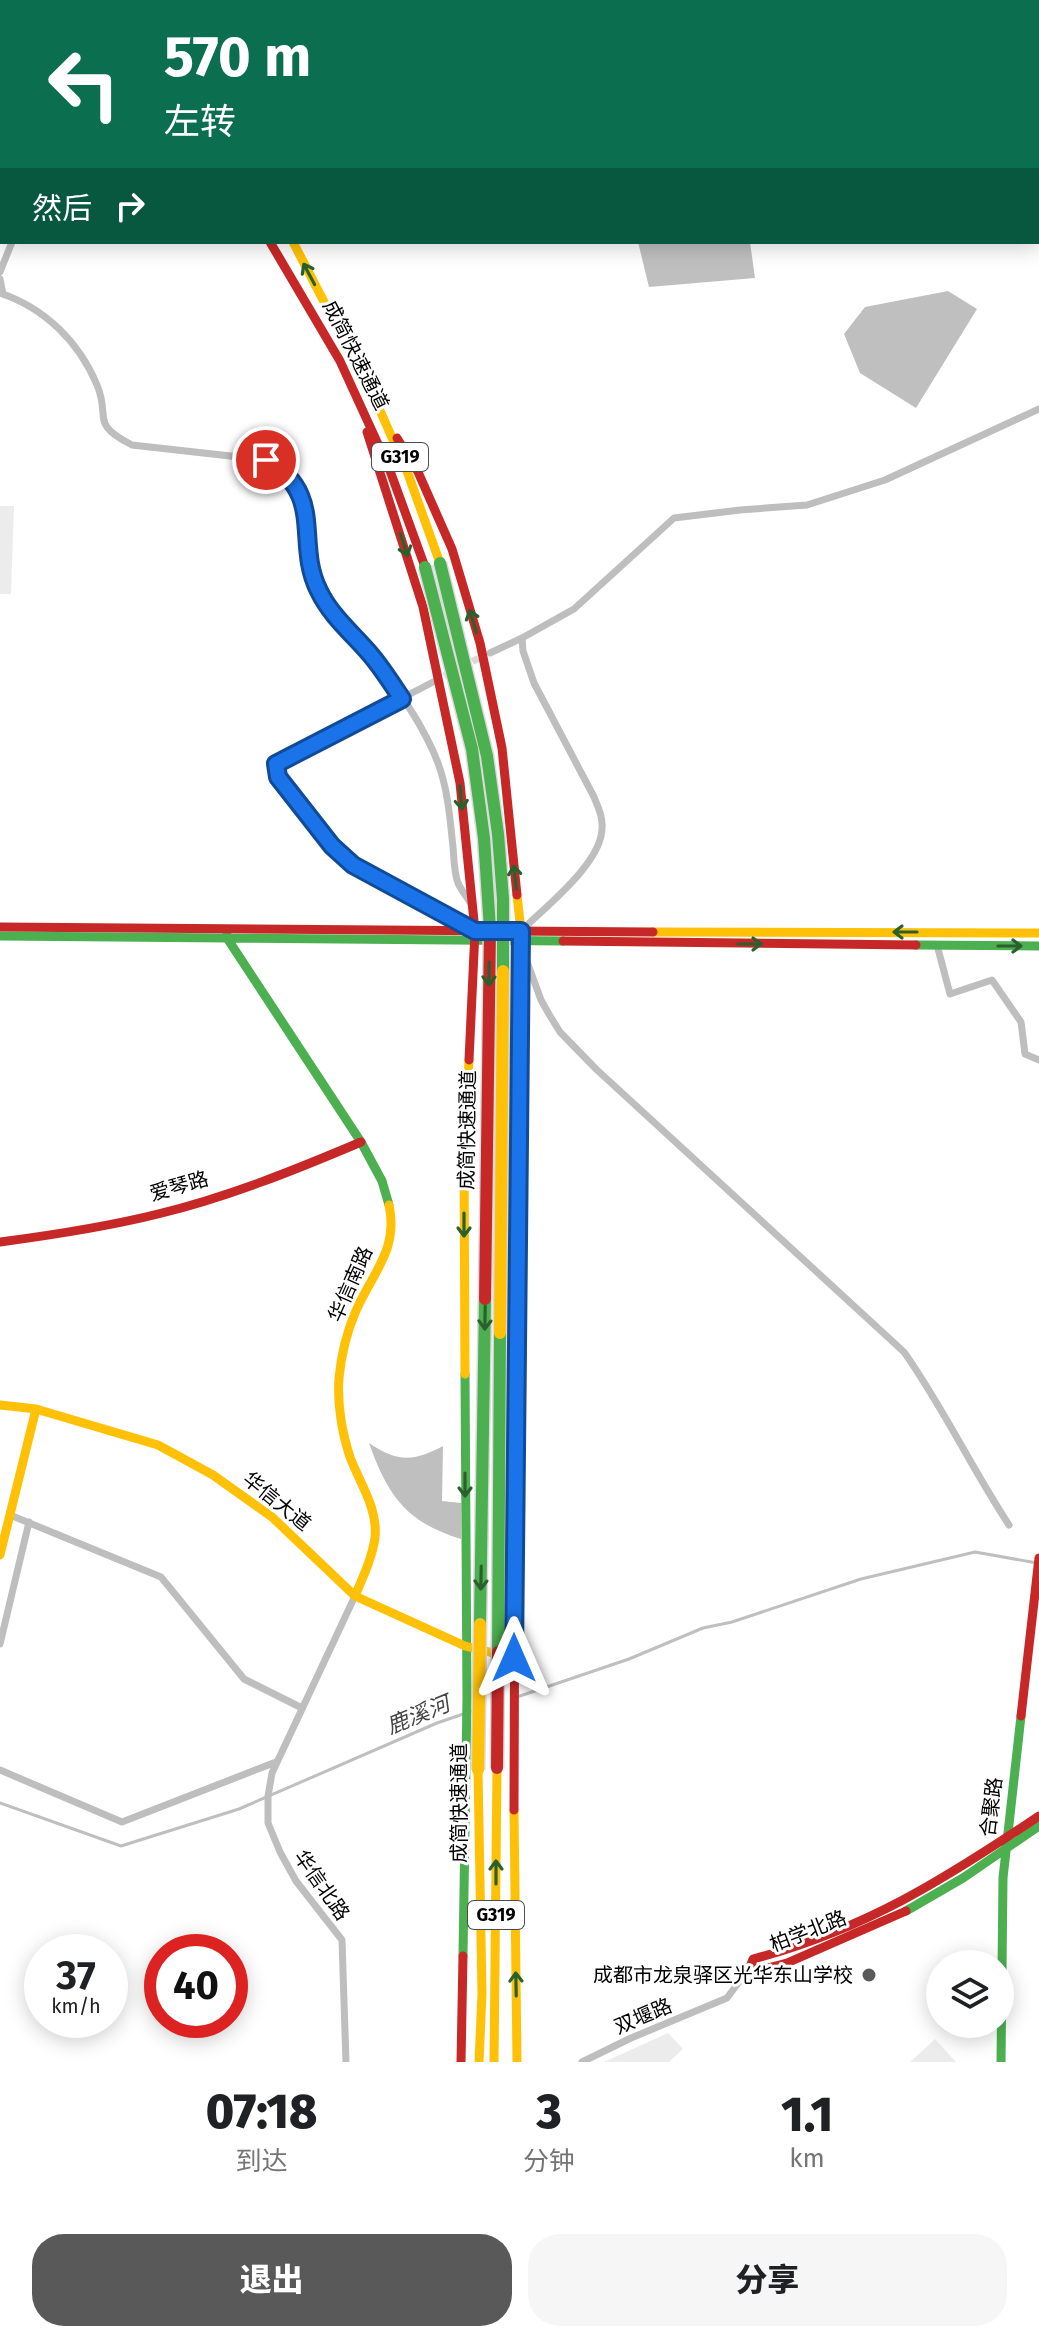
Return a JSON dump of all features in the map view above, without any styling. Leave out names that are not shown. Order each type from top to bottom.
[{"type":"main road","name":"成简快速通道","points":[[271,244],[378,406],[408,474],[440,563],[487,756],[498,834],[503,899],[494,2062]]},
{"type":"main road","name":"成简快速通道","points":[[294,244],[346,358],[354,391],[389,468],[425,567],[472,749],[484,838],[490,908],[478,1770],[482,1994],[479,2062]]},
{"type":"main road","points":[[354,391],[423,607],[443,695],[460,783],[475,936],[464,1156],[467,1698],[461,2062]]},
{"type":"main road","points":[[378,406],[418,472],[452,549],[480,643],[502,748],[520,936],[513,1721],[517,2062]]},
{"type":"main road","points":[[0,927],[227,934]]},
{"type":"main road","points":[[0,936],[1039,933]]},
{"type":"main road","name":"华信南路","points":[[227,934],[361,1142],[382,1181],[392,1218],[384,1260],[355,1312],[339,1379],[341,1417],[350,1456],[372,1506],[375,1536],[369,1562],[355,1596]]},
{"type":"main road","points":[[520,936],[1039,946]]},
{"type":"main road","name":"爱琴路","points":[[0,1242],[120,1223],[183,1207],[361,1142]]},
{"type":"main road","name":"华信大道","points":[[0,1405],[36,1409],[158,1445],[213,1475],[272,1517],[355,1596],[465,1646],[514,1658]]},
{"type":"main road","points":[[0,1555],[36,1409]]},
{"type":"main road","name":"合聚路","points":[[1001,2062],[1003,1878],[1039,1558]]},
{"type":"main road","name":"柏学北路","points":[[750,1967],[758,1971],[787,1962],[878,1924],[949,1887],[1039,1816]]},
{"type":"main road","name":"柏学北路","points":[[1007,1842],[1039,1826]]},
{"type":"street","points":[[0,272],[11,244]]},
{"type":"street","points":[[0,279],[2,294],[28,306],[66,333],[86,361],[99,389],[104,424],[115,436],[132,445],[266,460],[282,469],[296,485],[305,513],[317,589],[331,612],[372,656],[402,699],[418,723],[439,766],[447,796],[457,881],[472,905]]},
{"type":"street","points":[[490,653],[574,609],[674,518],[807,505],[885,480],[1039,409]]},
{"type":"street","points":[[522,638],[534,683],[594,797],[602,827],[600,843],[590,863],[520,936],[541,1000],[560,1032],[596,1069],[904,1352],[923,1378],[982,1484],[1009,1525]]},
{"type":"street","points":[[433,682],[276,764],[275,768],[278,777],[344,858],[475,936]]},
{"type":"street","points":[[937,945],[950,994],[992,980],[1021,1022],[1025,1054],[1039,1060]]},
{"type":"street","points":[[10,1515],[161,1577],[244,1679],[302,1708]]},
{"type":"street","points":[[0,1644],[29,1522]]},
{"type":"street","points":[[0,1770],[122,1822],[276,1762],[355,1596]]},
{"type":"street","name":"华信北路","points":[[276,1762],[268,1796],[268,1823],[296,1881],[342,1940],[346,2062]]},
{"type":"street","name":"双堰路","points":[[582,2062],[727,1998],[750,1967]]},
{"type":"shaded area","points":[[638,244],[750,244],[755,278],[649,287]]},
{"type":"shaded area","points":[[948,291],[977,309],[916,408],[860,373],[844,334],[865,307]]},
{"type":"shaded area","points":[[0,506],[14,506],[11,594],[0,594]]},
{"type":"shaded area","points":[[369,1443],[388,1454],[405,1458],[423,1455],[443,1446],[442,1501],[461,1503],[461,1539],[426,1524],[402,1504],[384,1478]]},
{"type":"shaded area","points":[[668,2033],[683,2049],[669,2062],[604,2062]]},
{"type":"shaded area","points":[[935,2039],[956,2062],[910,2062]]},
{"type":"waterway","name":"鹿溪河","points":[[517,1697],[629,1659],[703,1628],[732,1622],[861,1579],[975,1552],[1037,1563]]},
{"type":"waterway","name":"鹿溪河","points":[[0,1803],[121,1846],[239,1809],[437,1723],[475,1710]]},
{"type":"tunnel","points":[[435,681],[485,655]]},
{"type":"traffic: fast","points":[[440,563],[487,756],[503,899],[503,971]]},
{"type":"traffic: fast","points":[[425,567],[472,749],[484,838],[490,929]]},
{"type":"traffic: fast","points":[[227,934],[361,1142],[382,1181],[389,1205]]},
{"type":"traffic: fast","points":[[0,936],[563,941]]},
{"type":"traffic: fast","points":[[916,945],[1039,946]]},
{"type":"traffic: fast","points":[[480,1624],[485,1299]]},
{"type":"traffic: fast","points":[[498,1652],[500,1333]]},
{"type":"traffic: fast","points":[[463,1956],[467,1698],[465,1374]]},
{"type":"traffic: fast","points":[[1001,2062],[1003,1878],[1021,1716]]},
{"type":"traffic: fast","points":[[906,1911],[963,1878],[1039,1826]]},
{"type":"traffic: slow","points":[[294,244],[378,406],[408,474],[440,563]]},
{"type":"traffic: slow","points":[[515,1505],[521,931],[517,895]]},
{"type":"traffic: slow","points":[[653,932],[1039,933]]},
{"type":"traffic: slow","points":[[500,1333],[503,971]]},
{"type":"traffic: slow","points":[[465,1374],[464,1156],[469,1060]]},
{"type":"traffic: slow","points":[[355,1596],[372,1553],[375,1527],[371,1506],[345,1438],[339,1408],[339,1378],[352,1320],[387,1249],[391,1221],[389,1205]]},
{"type":"traffic: slow","points":[[0,1405],[36,1409],[158,1445],[213,1475],[272,1517],[355,1596],[465,1646],[514,1658]]},
{"type":"traffic: slow","points":[[0,1555],[36,1409]]},
{"type":"traffic: slow","points":[[478,1770],[480,1624]]},
{"type":"traffic: slow","points":[[494,2062],[497,1768]]},
{"type":"traffic: slow","points":[[478,1770],[482,1994],[479,2062]]},
{"type":"traffic: slow","points":[[514,1810],[517,2062]]},
{"type":"traffic: jam","points":[[271,244],[340,361],[389,468],[425,567]]},
{"type":"traffic: jam","points":[[367,432],[423,607],[460,783],[475,931],[469,1060]]},
{"type":"traffic: jam","points":[[397,438],[418,472],[452,549],[480,643],[502,748],[517,895]]},
{"type":"traffic: jam","points":[[0,927],[653,932]]},
{"type":"traffic: jam","points":[[485,1299],[490,929]]},
{"type":"traffic: jam","points":[[563,941],[916,945]]},
{"type":"traffic: jam","points":[[0,1242],[99,1227],[210,1200],[361,1142]]},
{"type":"traffic: jam","points":[[514,1810],[515,1505]]},
{"type":"traffic: jam","points":[[1021,1716],[1039,1558]]},
{"type":"traffic: jam","points":[[497,1768],[498,1652]]},
{"type":"traffic: jam","points":[[906,1911],[787,1963],[764,1969],[750,1967],[753,1959],[831,1933],[902,1900],[1039,1816]]},
{"type":"traffic: jam","points":[[461,2062],[463,1956]]},
{"type":"place","name":"成都市龙泉驿区光华东山学校","points":[[869,1975]]},
{"type":"route","points":[[266,460],[282,469],[296,485],[305,513],[317,589],[331,612],[372,656],[402,699],[276,764],[278,777],[332,846],[353,865],[475,931],[521,931],[514,1658]]}]
